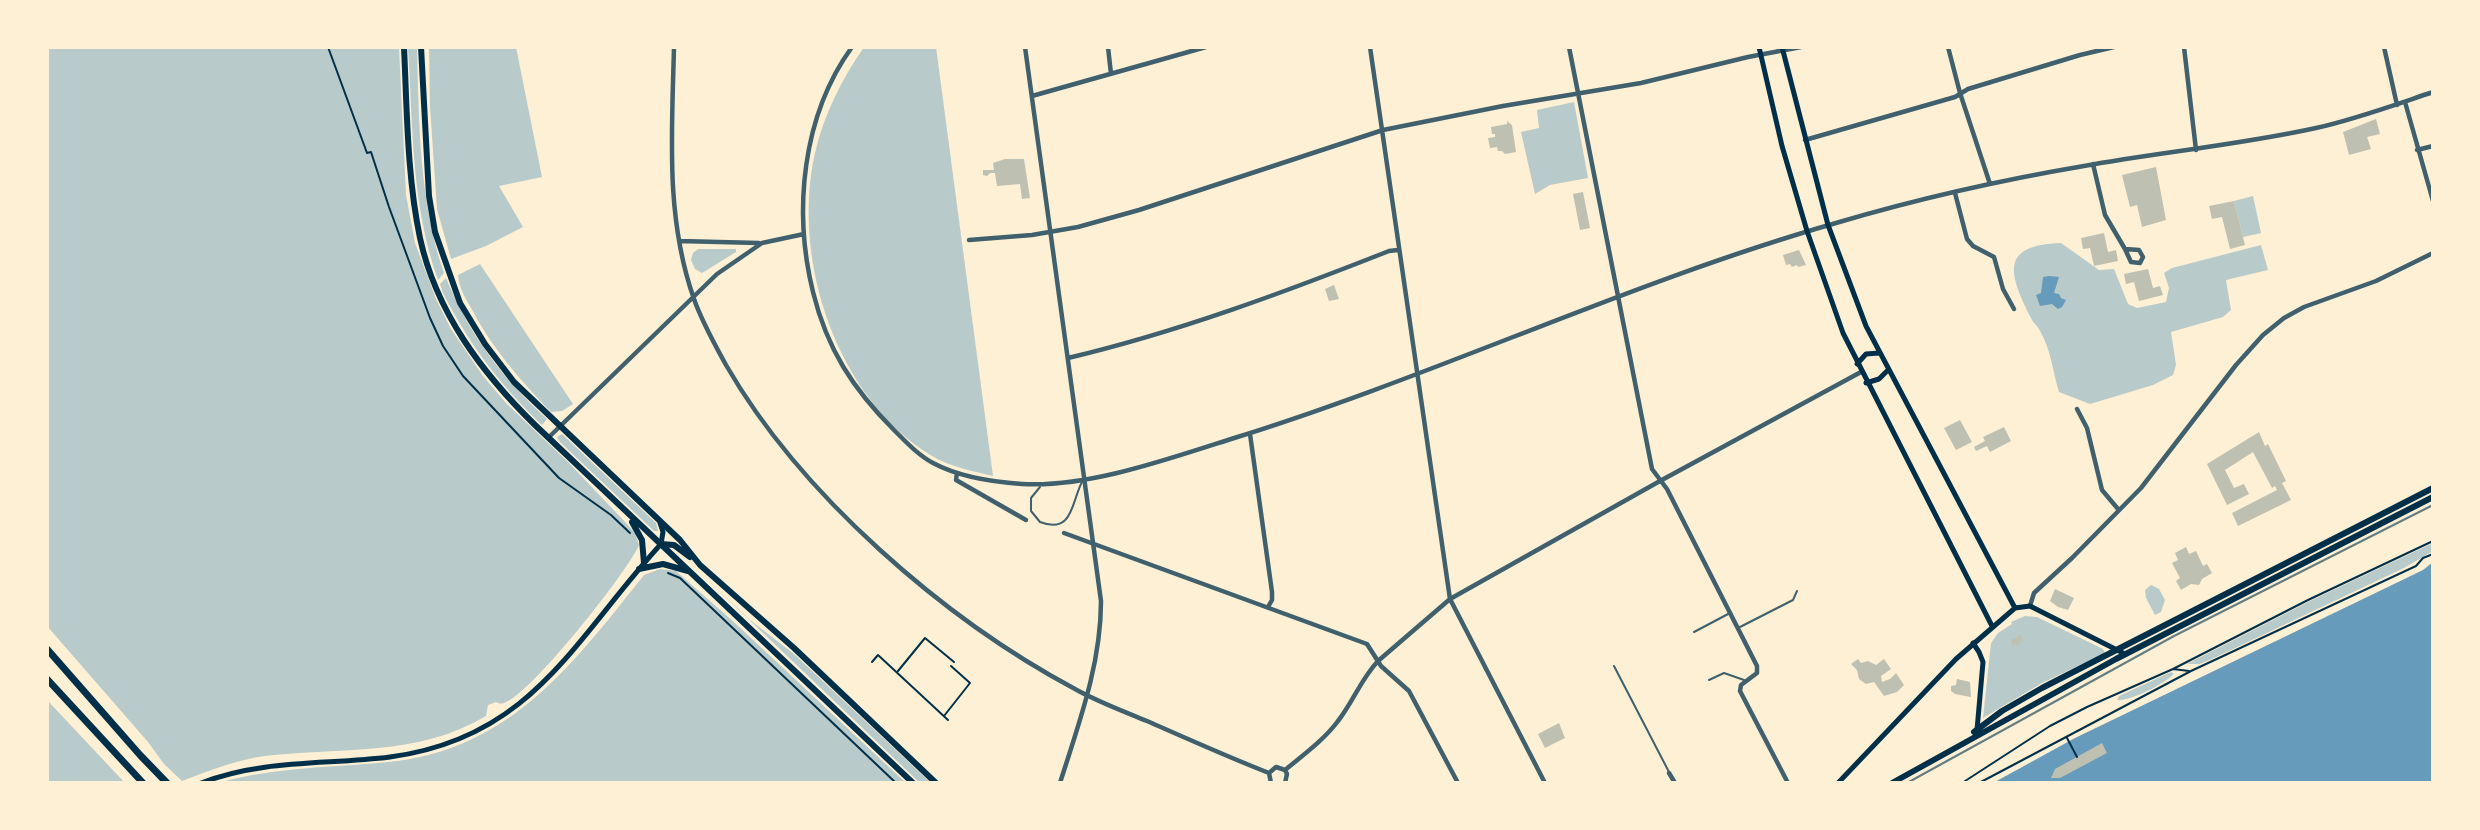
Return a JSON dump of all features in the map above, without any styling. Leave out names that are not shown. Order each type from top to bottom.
[{"type":"highway","points":[[47,649],[167,783]]},
{"type":"highway","points":[[47,679],[142,781]]},
{"type":"main road","points":[[404,47],[413,198],[421,240],[435,285],[452,321],[477,360],[499,389],[548,438],[913,783]]},
{"type":"main road","points":[[421,47],[429,197],[435,232],[448,272],[470,322],[499,364],[559,426],[680,540],[701,565]]},
{"type":"main road","points":[[1759,47],[1782,146],[1807,231],[1843,333],[1992,626]]},
{"type":"main road","points":[[1782,49],[1828,225],[1867,326],[2015,608]]},
{"type":"main road","points":[[1857,364],[1866,354],[1879,353]]},
{"type":"main road","points":[[1867,383],[1879,380],[1888,370]]},
{"type":"main road","points":[[1892,783],[2122,652],[2433,488]]},
{"type":"main road","points":[[1965,741],[2002,711],[2049,685],[2122,652],[2433,497]]},
{"type":"main road","points":[[628,514],[642,540],[641,566]]},
{"type":"main road","points":[[201,783],[261,766],[413,753],[448,744],[511,712],[542,684],[661,544],[663,532],[659,520]]},
{"type":"main road","points":[[661,544],[674,545],[701,565],[794,648],[936,783]]},
{"type":"main road","points":[[641,566],[663,564],[691,572]]},
{"type":"main road","points":[[1838,783],[1973,643],[2021,605],[2030,606],[2122,652]]},
{"type":"main road","points":[[1973,643],[1983,662],[1977,730]]},
{"type":"street","points":[[674,47],[670,155],[673,196],[679,241],[693,297],[715,346],[747,398],[778,440],[884,553],[979,630],[1087,696],[1269,773]]},
{"type":"street","points":[[852,47],[829,90],[813,132],[803,194],[804,234],[811,280],[835,353],[852,384],[921,456],[957,473],[1000,481],[1043,484],[1143,465],[1250,433],[1334,405],[1717,260],[1828,225],[1990,184],[2093,164],[2196,150],[2315,128],[2433,92]]},
{"type":"street","points":[[1026,47],[1094,542],[1101,615],[1087,696],[1060,783]]},
{"type":"street","points":[[1108,47],[1111,74]]},
{"type":"street","points":[[1032,96],[1206,47]]},
{"type":"street","points":[[1370,47],[1450,599],[1545,783]]},
{"type":"street","points":[[1569,47],[1652,469],[1667,488],[1758,669],[1755,676],[1741,685],[1740,691],[1787,783]]},
{"type":"street","points":[[969,240],[1078,227],[1139,210],[1383,130],[1503,106],[1641,83],[1782,49],[1801,47]]},
{"type":"street","points":[[1948,47],[1990,184]]},
{"type":"street","points":[[1804,140],[1955,97],[1960,93],[2080,55],[2114,47]]},
{"type":"street","points":[[2184,47],[2196,150]]},
{"type":"street","points":[[2385,47],[2397,105]]},
{"type":"street","points":[[2405,102],[2433,201]]},
{"type":"street","points":[[2417,149],[2433,146]]},
{"type":"street","points":[[2093,164],[2105,215],[2125,248]]},
{"type":"street","points":[[1955,193],[1967,239],[1973,246],[1994,257],[2003,289],[2014,309]]},
{"type":"street","points":[[679,241],[762,243],[804,234]]},
{"type":"street","points":[[548,438],[717,274],[762,243]]},
{"type":"street","points":[[1068,358],[1237,308],[1389,251],[1398,250]]},
{"type":"street","points":[[2030,606],[2034,593],[2141,488],[2248,351],[2284,318],[2304,307],[2376,281],[2433,253]]},
{"type":"street","points":[[1285,770],[1339,721],[1378,661],[1450,599],[1861,372]]},
{"type":"street","points":[[2077,410],[2087,428],[2102,490],[2118,509]]},
{"type":"street","points":[[1250,433],[1272,592],[1268,607]]},
{"type":"street","points":[[957,473],[956,481],[1026,520]]},
{"type":"street","points":[[1064,533],[1367,644],[1378,661],[1409,691],[1458,783]]},
{"type":"street","points":[[1269,773],[1276,767],[1285,770]]},
{"type":"street","points":[[1284,783],[1287,774],[1285,770]]},
{"type":"street","points":[[1269,773],[1271,783]]},
{"type":"street","points":[[1670,773],[1675,783]]},
{"type":"lane","points":[[1043,484],[1031,498],[1031,511],[1040,522],[1059,524],[1072,512],[1077,489],[1084,478]]},
{"type":"lane","points":[[1738,628],[1793,600],[1797,591]]},
{"type":"lane","points":[[1694,632],[1731,612]]},
{"type":"lane","points":[[1614,666],[1670,773]]},
{"type":"lane","points":[[1709,680],[1724,673],[1745,681]]},
{"type":"path","points":[[328,47],[367,153],[371,152],[434,328],[463,376],[559,478],[611,515],[625,529]]},
{"type":"path","points":[[1962,783],[2050,726],[2173,669],[2308,600],[2433,541]]},
{"type":"path","points":[[1979,783],[2190,671],[2416,566],[2423,558],[2433,554]]},
{"type":"path","points":[[674,575],[896,783]]},
{"type":"path","points":[[897,672],[925,638],[954,662]]},
{"type":"path","points":[[872,662],[878,655],[948,720]]},
{"type":"path","points":[[944,716],[970,683],[951,666]]},
{"type":"path","points":[[2173,669],[2190,671]]},
{"type":"path","points":[[2067,738],[2077,757]]},
{"type":"shaded area","points":[[47,47],[399,47],[406,195],[415,243],[436,299],[451,329],[483,376],[506,403],[569,463],[626,523],[635,533],[639,545],[617,580],[578,630],[519,694],[504,703],[488,705],[486,716],[433,738],[378,748],[265,756],[222,766],[182,781],[164,764],[47,626]]},
{"type":"shaded area","points":[[408,47],[417,47],[425,190],[444,273],[438,280],[429,251],[418,194]]},
{"type":"shaded area","points":[[429,47],[516,47],[542,177],[499,186],[523,227],[486,246],[451,259],[437,209]]},
{"type":"shaded area","points":[[864,47],[936,47],[993,476],[939,460],[898,431],[870,399],[846,363],[828,322],[816,280],[810,237],[809,194],[815,153],[823,124],[841,84]]},
{"type":"shaded area","points":[[1574,102],[1588,178],[1550,185],[1535,194],[1521,132],[1539,128],[1537,110]]},
{"type":"shaded area","points":[[2253,196],[2261,233],[2243,237],[2234,201]]},
{"type":"shaded area","points":[[2061,243],[2099,270],[2114,269],[2128,304],[2137,308],[2166,302],[2169,288],[2164,273],[2172,268],[2261,245],[2268,270],[2226,280],[2231,310],[2223,317],[2171,332],[2176,365],[2173,375],[2153,385],[2090,404],[2059,392],[2047,345],[2023,302],[2014,275],[2018,256],[2027,249]]},
{"type":"shaded area","points":[[698,249],[736,249],[736,252],[702,273],[695,269],[691,260]]},
{"type":"shaded area","points":[[480,264],[573,404],[562,411],[551,412],[539,400],[506,362],[478,321],[462,291],[458,275]]},
{"type":"shaded area","points":[[446,278],[465,318],[488,354],[515,388],[547,419],[542,425],[512,395],[475,347],[443,293],[440,284]]},
{"type":"shaded area","points":[[562,434],[656,523],[658,531],[654,531],[560,442],[557,437]]},
{"type":"shaded area","points":[[2433,543],[2433,551],[2404,568],[2212,659],[2200,664],[2187,664],[2310,601]]},
{"type":"shaded area","points":[[673,547],[750,620],[794,654],[931,783],[920,783]]},
{"type":"shaded area","points":[[660,569],[676,571],[906,783],[218,783],[285,770],[397,761],[438,752],[475,738],[509,718],[539,694],[593,638],[644,575]]},
{"type":"shaded area","points":[[2151,585],[2159,589],[2165,600],[2161,612],[2155,615],[2146,598],[2145,590]]},
{"type":"shaded area","points":[[2025,616],[2037,617],[2103,649],[2105,653],[2042,683],[1983,718],[1991,643],[1998,633],[2012,624],[2011,622]]},
{"type":"shaded area","points":[[2171,672],[2174,674],[2156,687],[2130,698],[2117,700],[2119,696]]},
{"type":"shaded area","points":[[47,700],[125,783],[47,783]]},
{"type":"water","points":[[2043,277],[2059,277],[2054,293],[2066,300],[2058,309],[2052,304],[2040,306],[2036,295],[2041,293]]},
{"type":"water","points":[[2433,562],[2433,783],[1993,783],[2075,738],[2423,570]]},
{"type":"building","points":[[2376,119],[2380,134],[2367,137],[2371,149],[2349,155],[2343,132]]},
{"type":"building","points":[[1507,121],[1512,125],[1516,152],[1505,154],[1498,151],[1497,147],[1490,148],[1488,138],[1495,137],[1491,127],[1507,124]]},
{"type":"building","points":[[1005,159],[1024,159],[1030,198],[1022,199],[1020,184],[997,186],[995,173],[983,175],[983,170],[994,170],[993,163]]},
{"type":"building","points":[[2156,167],[2166,220],[2142,227],[2137,205],[2130,207],[2122,175]]},
{"type":"building","points":[[1583,192],[1590,228],[1580,230],[1573,194]]},
{"type":"building","points":[[2234,201],[2245,245],[2230,249],[2222,217],[2212,219],[2209,206]]},
{"type":"building","points":[[2104,233],[2108,252],[2116,250],[2118,261],[2094,266],[2090,248],[2083,249],[2081,238]]},
{"type":"building","points":[[1799,250],[1806,265],[1786,265],[1783,255]]},
{"type":"building","points":[[2148,269],[2153,288],[2160,286],[2163,295],[2139,301],[2134,282],[2126,284],[2124,274]]},
{"type":"building","points":[[1334,285],[1339,299],[1329,301],[1325,289]]},
{"type":"building","points":[[1960,420],[1972,442],[1956,450],[1944,428]]},
{"type":"building","points":[[2004,427],[2011,441],[1990,452],[1987,446],[1976,451],[1974,447],[1985,441],[1983,437]]},
{"type":"building","points":[[2259,432],[2286,481],[2282,483],[2291,500],[2238,526],[2232,513],[2277,490],[2275,486],[2272,488],[2253,452],[2225,470],[2234,488],[2244,484],[2249,494],[2227,505],[2207,464]]},
{"type":"building","points":[[2186,547],[2189,554],[2196,551],[2203,566],[2207,564],[2212,573],[2202,579],[2199,585],[2191,584],[2181,590],[2176,581],[2180,578],[2172,563],[2178,560],[2175,553]]},
{"type":"building","points":[[2055,589],[2074,598],[2068,610],[2050,601]]},
{"type":"building","points":[[2020,635],[2024,642],[2019,641],[2021,644],[2017,646],[2014,643],[2014,648],[2010,639]]},
{"type":"building","points":[[1858,659],[1861,663],[1868,661],[1876,665],[1884,659],[1891,669],[1881,676],[1882,682],[1896,673],[1904,685],[1897,692],[1884,696],[1874,682],[1866,684],[1859,679],[1857,670],[1851,664]]},
{"type":"building","points":[[1957,679],[1970,682],[1971,697],[1951,691],[1951,686],[1956,685]]},
{"type":"building","points":[[1559,723],[1565,738],[1545,748],[1538,734]]},
{"type":"building","points":[[2102,743],[2107,753],[2060,778],[2051,778],[2055,769]]},
{"type":"tram line","points":[[1907,783],[2174,636],[2433,505]]}]
